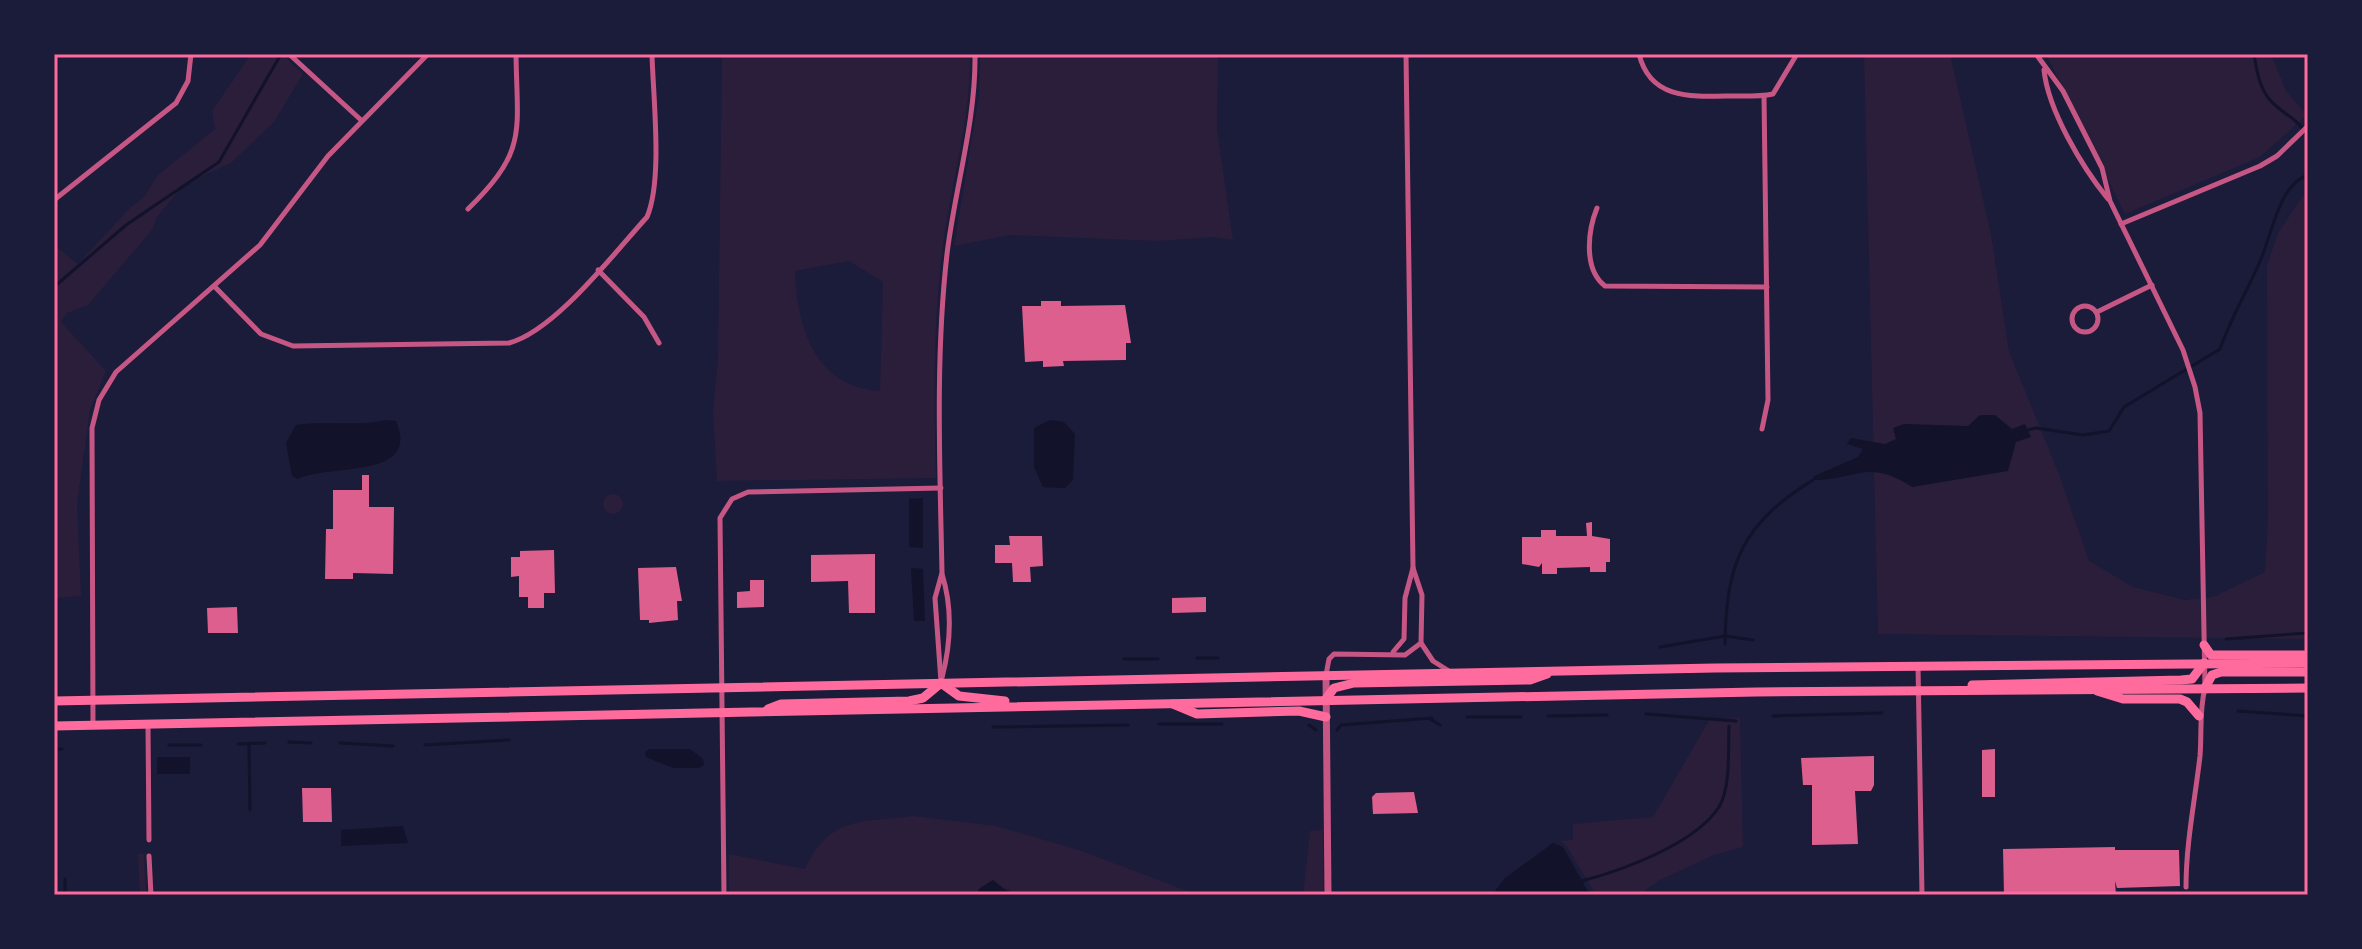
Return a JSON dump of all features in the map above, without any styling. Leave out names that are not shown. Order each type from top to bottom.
[{"type":"main road","points":[[2204,645],[2211,655],[2308,655]]},
{"type":"main road","points":[[1949,689],[1986,682],[2192,679],[2204,663]]},
{"type":"main road","points":[[54,701],[1555,671],[2308,663]]},
{"type":"main road","points":[[1326,699],[1334,688],[1354,683],[1530,680],[1555,671]]},
{"type":"main road","points":[[2205,688],[2212,675],[2221,672],[2308,672]]},
{"type":"main road","points":[[941,683],[959,696],[975,700],[1146,703],[1920,689],[2307,687]]},
{"type":"main road","points":[[762,712],[781,704],[909,701],[923,698],[941,683]]},
{"type":"main road","points":[[2087,688],[2123,699],[2180,699],[2187,702],[2199,716]]},
{"type":"main road","points":[[54,726],[1146,703]]},
{"type":"main road","points":[[1170,703],[1197,714],[1299,711],[1326,717]]},
{"type":"street","points":[[55,195],[176,103],[188,81],[191,54]]},
{"type":"street","points":[[289,54],[361,120]]},
{"type":"street","points":[[93,725],[94,412],[116,372],[260,245],[320,166],[361,120],[428,54]]},
{"type":"street","points":[[468,209],[503,172],[515,145],[516,54]]},
{"type":"street","points":[[215,287],[261,334],[281,344],[509,343],[544,325],[647,217],[654,194],[652,54]]},
{"type":"street","points":[[941,683],[935,598],[942,573],[940,360],[945,278],[974,95],[975,54]]},
{"type":"street","points":[[1392,653],[1404,639],[1405,598],[1413,568],[1406,54]]},
{"type":"street","points":[[1639,54],[1653,81],[1672,94],[1764,96],[1773,94],[1797,54]]},
{"type":"street","points":[[2036,54],[2063,91],[2102,168],[2110,201],[2186,357],[2200,413],[2205,688],[2199,716],[2200,751],[2186,854],[2186,887]]},
{"type":"street","points":[[2044,69],[2050,100],[2087,173],[2110,201]]},
{"type":"street","points":[[1762,429],[1768,400],[1764,96]]},
{"type":"street","points":[[2121,224],[2260,166],[2277,156],[2308,126]]},
{"type":"street","points":[[1597,208],[1590,232],[1591,267],[1605,286],[1767,287]]},
{"type":"street","points":[[598,270],[644,317],[659,343]]},
{"type":"street","points":[[2097,312],[2152,285]]},
{"type":"street","points":[[2091,307],[2097,312],[2098,321],[2091,330],[2080,331],[2073,323],[2079,308],[2091,307]]},
{"type":"street","points":[[724,895],[720,518],[732,499],[748,492],[941,488]]},
{"type":"street","points":[[1413,568],[1422,595],[1421,643],[1433,661],[1454,673]]},
{"type":"street","points":[[941,683],[949,650],[950,614],[950,598],[942,573]]},
{"type":"street","points":[[1328,895],[1326,675],[1329,659],[1334,654],[1412,653],[1421,643]]},
{"type":"street","points":[[1918,665],[1922,895]]},
{"type":"street","points":[[147,724],[149,840]]},
{"type":"street","points":[[149,856],[151,895]]},
{"type":"shaded area","points":[[251,54],[282,54],[303,74],[274,122],[231,163],[184,184],[157,217],[152,230],[88,305],[67,313],[61,322],[106,371],[90,410],[77,504],[81,596],[54,598],[54,245],[78,264],[144,197],[158,175],[215,129],[212,111]]},
{"type":"shaded area","points":[[722,54],[970,54],[967,104],[939,281],[935,365],[936,478],[717,481],[713,411],[718,359]],"holes":[[[849,261],[883,282],[880,391],[858,387],[825,366],[806,333],[800,313],[795,271]]]},
{"type":"shaded area","points":[[980,54],[1218,54],[1217,129],[1233,240],[1214,237],[1157,241],[1010,235],[954,246],[979,96]]},
{"type":"shaded area","points":[[1864,54],[1950,54],[1991,234],[2009,351],[2060,477],[2089,561],[2133,587],[2185,600],[2213,597],[2265,572],[2268,522],[2267,265],[2279,231],[2308,189],[2308,639],[1878,634]]},
{"type":"shaded area","points":[[2046,54],[2271,54],[2286,91],[2307,115],[2260,157],[2125,214]]},
{"type":"shaded area","points":[[1980,415],[1995,415],[2012,429],[2025,424],[2031,437],[2016,442],[2008,471],[1912,487],[1897,478],[1873,472],[1813,480],[1814,476],[1858,457],[1863,449],[1847,444],[1851,438],[1885,444],[1896,439],[1893,428],[1904,424],[1968,426]]},
{"type":"shaded area","points":[[1050,420],[1064,422],[1075,434],[1073,480],[1065,488],[1043,487],[1034,467],[1034,428]]},
{"type":"shaded area","points":[[396,421],[400,440],[396,453],[385,461],[298,479],[292,476],[286,443],[296,425]]},
{"type":"shaded area","points":[[613,494],[620,497],[623,504],[620,511],[613,514],[606,511],[603,504],[606,497]]},
{"type":"shaded area","points":[[923,498],[923,548],[909,547],[909,499]]},
{"type":"shaded area","points":[[911,568],[923,569],[925,621],[914,621]]},
{"type":"shaded area","points":[[1740,718],[1743,847],[1714,855],[1658,881],[1639,895],[1596,895],[1566,845],[1560,841],[1573,840],[1573,824],[1653,817],[1710,719]]},
{"type":"shaded area","points":[[650,749],[690,749],[703,759],[704,765],[699,768],[673,768],[646,757],[645,752]]},
{"type":"shaded area","points":[[157,757],[190,757],[190,774],[157,774]]},
{"type":"shaded area","points":[[913,816],[996,826],[1079,850],[1198,895],[1012,895],[1009,889],[980,888],[976,895],[746,895],[729,891],[729,854],[805,869],[825,839],[836,830],[863,822]]},
{"type":"shaded area","points":[[403,826],[408,843],[341,846],[341,830]]},
{"type":"shaded area","points":[[1323,830],[1323,895],[1303,895],[1310,831]]},
{"type":"shaded area","points":[[1553,843],[1563,847],[1590,895],[1492,895],[1505,878]]},
{"type":"shaded area","points":[[138,854],[144,854],[146,895],[140,895]]},
{"type":"shaded area","points":[[993,880],[1012,895],[976,895],[980,888]]},
{"type":"building","points":[[1041,301],[1061,301],[1061,306],[1125,305],[1131,343],[1126,343],[1126,360],[1063,361],[1064,366],[1043,367],[1043,361],[1025,362],[1022,306],[1041,306]]},
{"type":"building","points":[[362,475],[369,475],[369,507],[394,507],[393,574],[353,573],[353,579],[325,579],[326,529],[333,529],[333,490],[362,490]]},
{"type":"building","points":[[1592,522],[1592,536],[1610,539],[1610,562],[1606,562],[1606,572],[1590,572],[1590,567],[1557,568],[1557,574],[1542,574],[1542,563],[1539,567],[1522,564],[1522,537],[1541,537],[1541,530],[1556,530],[1556,536],[1587,536],[1586,523]]},
{"type":"building","points":[[1009,536],[1042,536],[1043,566],[1030,567],[1031,582],[1013,582],[1012,563],[995,563],[995,545],[1010,545]]},
{"type":"building","points":[[554,550],[555,593],[544,593],[544,608],[528,608],[528,597],[519,597],[519,576],[511,577],[511,557],[520,557],[520,551]]},
{"type":"building","points":[[875,554],[875,613],[849,613],[848,581],[811,582],[811,555]]},
{"type":"building","points":[[676,567],[682,601],[677,601],[678,620],[649,623],[649,620],[640,620],[638,568]]},
{"type":"building","points":[[750,580],[764,580],[764,607],[737,608],[737,592],[750,591]]},
{"type":"building","points":[[1206,597],[1206,612],[1172,613],[1172,598]]},
{"type":"building","points":[[237,607],[238,633],[208,633],[207,608]]},
{"type":"building","points":[[1995,749],[1995,797],[1982,797],[1982,750]]},
{"type":"building","points":[[1874,756],[1874,785],[1871,791],[1855,791],[1858,844],[1812,845],[1812,785],[1803,785],[1801,758]]},
{"type":"building","points":[[302,788],[331,788],[332,822],[303,822]]},
{"type":"building","points":[[1414,792],[1418,813],[1373,814],[1372,797],[1376,793]]},
{"type":"building","points":[[2115,847],[2115,850],[2179,850],[2180,886],[2117,888],[2115,881],[2116,895],[2004,895],[2003,849]]},
{"type":"waterway","points":[[54,287],[126,225],[219,162],[281,54]]},
{"type":"waterway","points":[[2254,54],[2266,95],[2297,122],[2308,137]]},
{"type":"waterway","points":[[2028,430],[2036,428],[2083,435],[2109,431],[2124,407],[2220,349],[2261,259],[2283,199],[2298,180],[2308,175]]},
{"type":"waterway","points":[[1725,644],[1729,590],[1743,548],[1769,513],[1813,480]]},
{"type":"waterway","points":[[2226,639],[2308,633]]},
{"type":"waterway","points":[[1660,647],[1725,636],[1753,640]]},
{"type":"waterway","points":[[1197,658],[1218,658]]},
{"type":"waterway","points":[[1124,659],[1158,659]]},
{"type":"waterway","points":[[2238,711],[2308,716]]},
{"type":"waterway","points":[[1773,716],[1882,713]]},
{"type":"waterway","points":[[1646,714],[1736,721]]},
{"type":"waterway","points":[[1548,716],[1607,715]]},
{"type":"waterway","points":[[1467,717],[1521,717]]},
{"type":"waterway","points":[[1337,730],[1341,725],[1432,718]]},
{"type":"waterway","points":[[1430,719],[1440,725]]},
{"type":"waterway","points":[[1159,724],[1222,724]]},
{"type":"waterway","points":[[993,727],[1128,725]]},
{"type":"waterway","points":[[1309,725],[1316,730]]},
{"type":"waterway","points":[[1582,881],[1657,854],[1693,833],[1708,820],[1723,799],[1728,768],[1729,726]]},
{"type":"waterway","points":[[425,745],[509,740]]},
{"type":"waterway","points":[[289,742],[311,743]]},
{"type":"waterway","points":[[238,744],[265,743]]},
{"type":"waterway","points":[[340,743],[393,746]]},
{"type":"waterway","points":[[249,744],[250,810]]},
{"type":"waterway","points":[[169,745],[201,745]]},
{"type":"waterway","points":[[54,750],[62,749]]},
{"type":"waterway","points":[[65,879],[65,895]]}]
